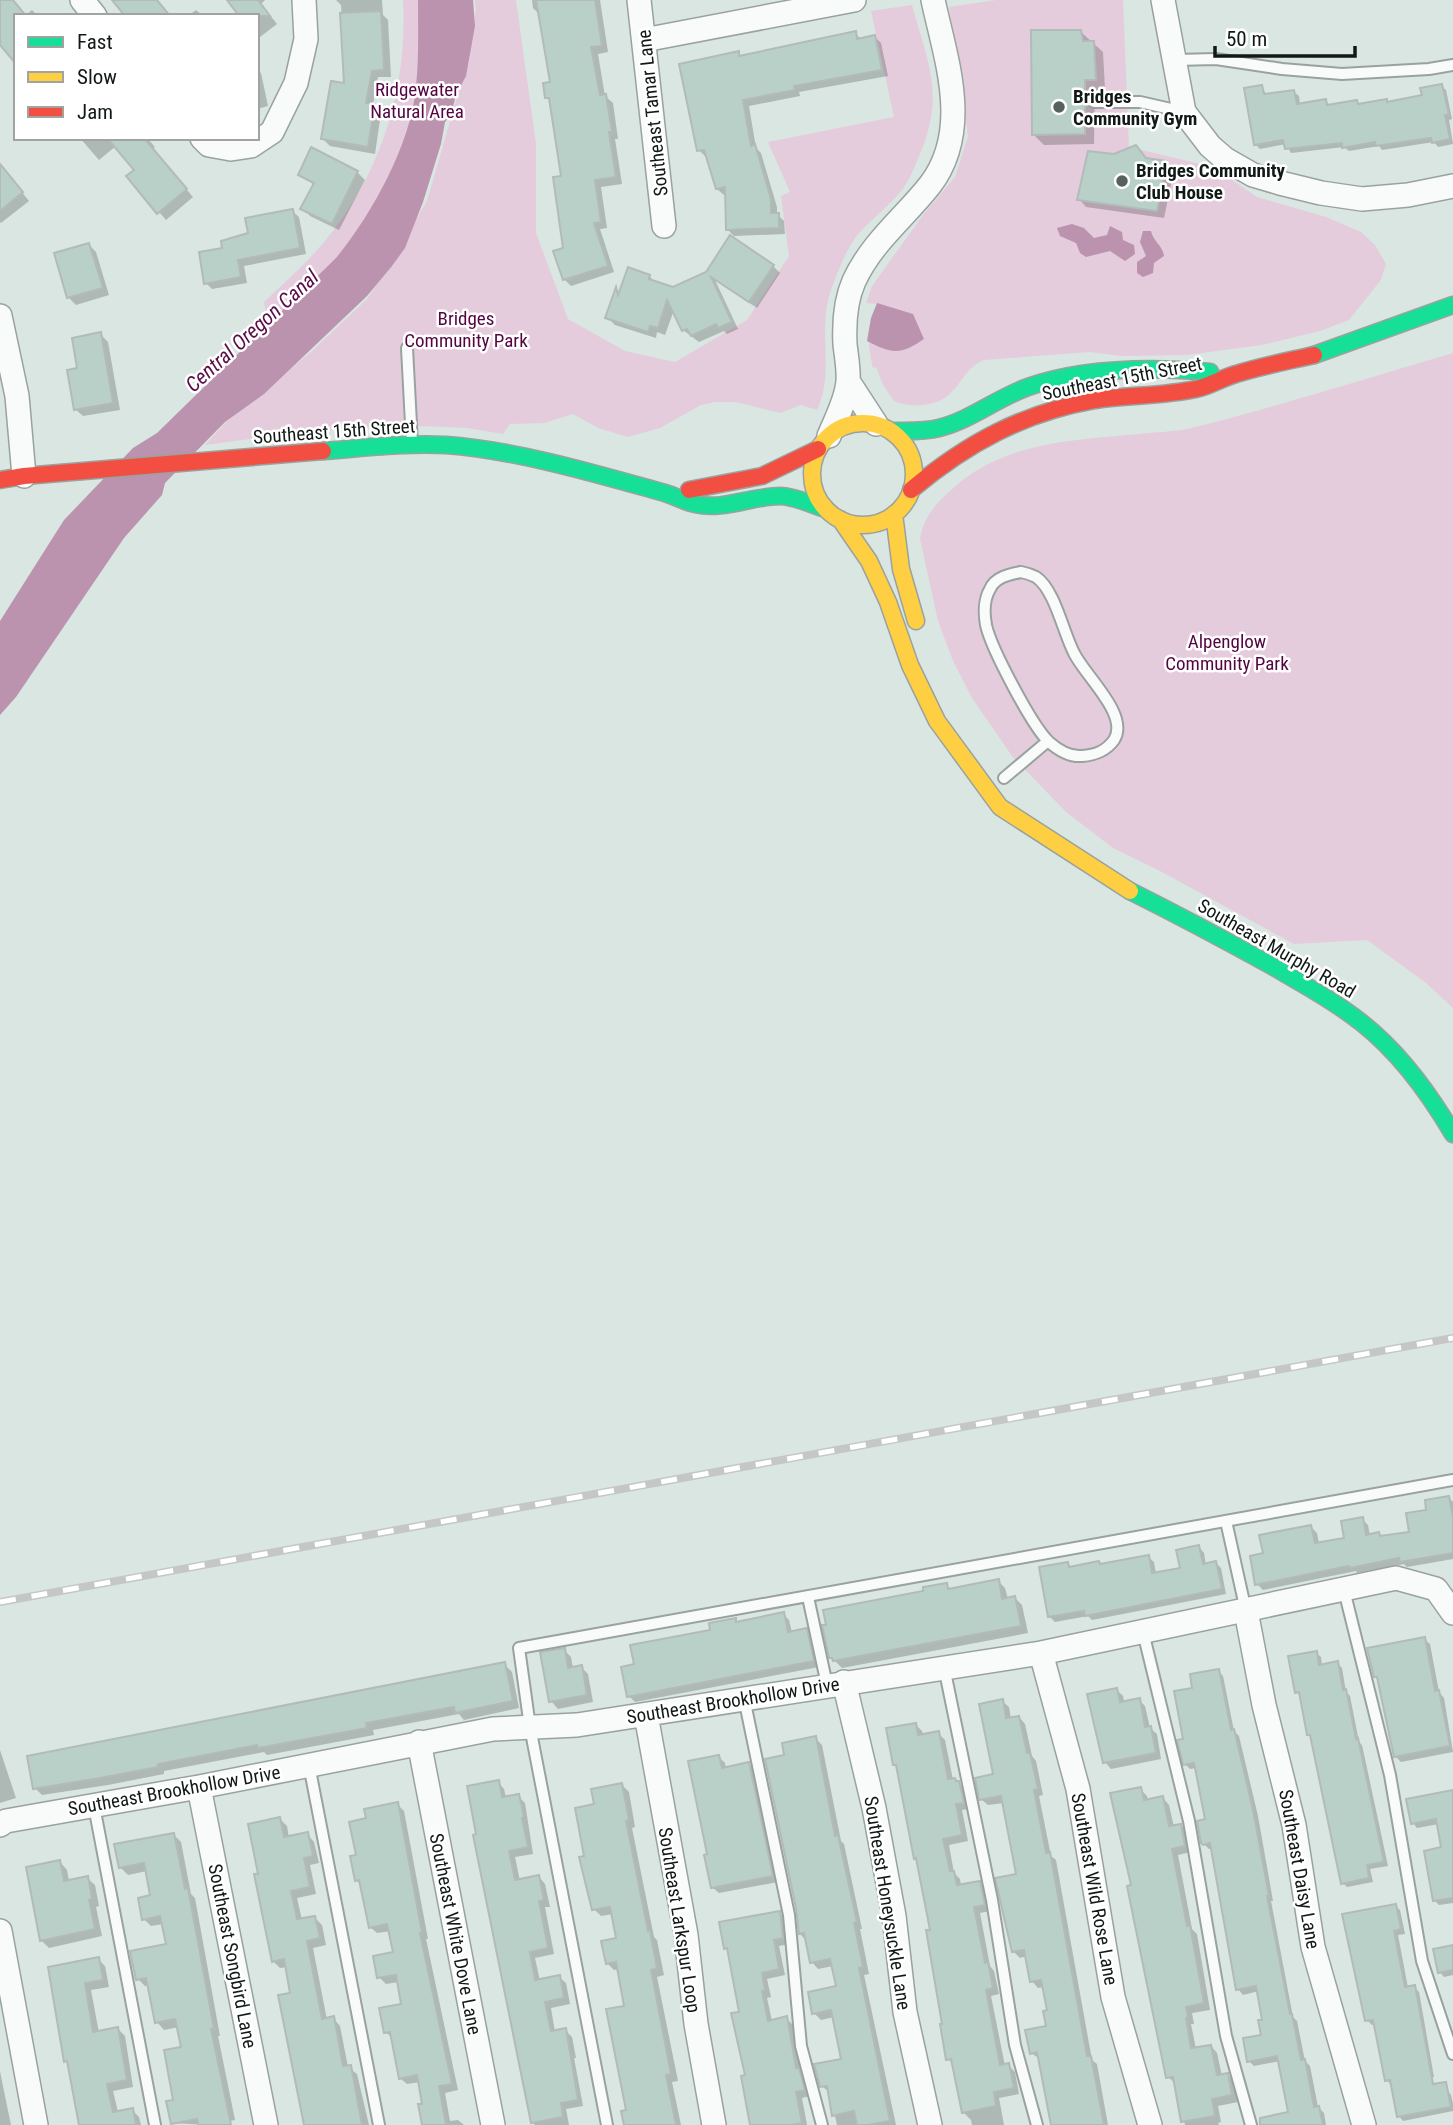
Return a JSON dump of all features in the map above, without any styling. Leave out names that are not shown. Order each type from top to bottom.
[{"type":"main road","name":"Southeast 15th Street","points":[[911,490],[965,450],[1012,424],[1059,408],[1097,400],[1197,389],[1236,374],[1315,355],[1453,305]]},
{"type":"main road","name":"Southeast 15th Street","points":[[884,428],[933,429],[1030,386],[1071,376],[1104,372],[1192,370],[1236,374]]},
{"type":"main road","points":[[859,423],[884,428],[903,443],[911,457],[914,474],[905,503],[894,514],[868,525],[840,520],[826,509],[817,496],[812,480],[813,464],[823,443],[843,427],[859,423]]},
{"type":"main road","name":"Southeast 15th Street","points":[[667,494],[762,476],[823,443]]},
{"type":"main road","name":"Southeast 15th Street","points":[[0,480],[369,447],[445,445],[499,452],[667,494],[697,505],[736,504],[783,496],[826,509]]},
{"type":"main road","points":[[894,514],[896,550],[919,631]]},
{"type":"main road","name":"Southeast Murphy Road","points":[[840,520],[869,561],[888,602],[910,665],[937,721],[1000,807],[1114,882],[1314,990],[1363,1024],[1410,1070],[1453,1134]]},
{"type":"main road","points":[[991,763],[1008,783]]},
{"type":"main road","name":"Southeast Murphy Road","points":[[1027,806],[1046,837]]},
{"type":"street","points":[[82,0],[93,14]]},
{"type":"street","points":[[204,140],[209,145],[231,149],[251,146],[272,132],[296,83],[306,39],[304,0]]},
{"type":"street","name":"Southeast Tamar Lane","points":[[639,0],[664,226]]},
{"type":"street","points":[[644,40],[854,0]]},
{"type":"street","points":[[823,443],[839,412],[848,381],[845,340],[849,299],[855,281],[878,242],[931,184],[945,157],[954,130],[953,87],[933,0]]},
{"type":"street","points":[[1163,0],[1184,112],[1210,146],[1224,159],[1253,175],[1280,183],[1321,194],[1362,199],[1408,195],[1453,186]]},
{"type":"street","points":[[0,316],[17,396],[24,476]]},
{"type":"street","points":[[848,381],[884,428]]},
{"type":"street","name":"Southeast Brookhollow Drive","points":[[0,1825],[6,1821],[199,1787],[493,1729],[577,1725],[1041,1653],[1396,1578],[1436,1589],[1453,1613]]},
{"type":"street","name":"Southeast Daisy Lane","points":[[1246,1611],[1264,1705],[1294,1825],[1313,1947],[1364,2125]]},
{"type":"street","name":"Southeast Wild Rose Lane","points":[[1041,1653],[1078,1789],[1113,1997],[1150,2125]]},
{"type":"street","name":"Southeast Honeysuckle Lane","points":[[836,1683],[874,1808],[894,1916],[905,2012],[930,2125]]},
{"type":"street","name":"Southeast Larkspur Loop","points":[[646,1715],[686,1935],[696,2024],[714,2125]]},
{"type":"street","name":"Southeast White Dove Lane","points":[[419,1742],[493,2125]]},
{"type":"street","name":"Southeast Songbird Lane","points":[[199,1787],[266,2125]]},
{"type":"street","points":[[0,1931],[5,1989],[36,2125]]},
{"type":"lane","points":[[1175,60],[1216,59],[1282,69],[1342,74],[1453,65]]},
{"type":"lane","points":[[1094,102],[1140,102],[1184,112]]},
{"type":"lane","points":[[407,348],[412,446]]},
{"type":"lane","points":[[1021,572],[1037,577],[1050,594],[1074,654],[1109,702],[1117,719],[1118,734],[1109,748],[1096,754],[1078,757],[1064,753],[1048,741],[1014,687],[986,626],[985,605],[990,586],[1004,576],[1021,572]]},
{"type":"lane","points":[[1008,783],[1048,741]]},
{"type":"lane","points":[[607,2125],[530,1727],[519,1648],[1453,1480]]},
{"type":"lane","points":[[1226,1521],[1246,1611]]},
{"type":"lane","points":[[1344,1590],[1390,1775],[1422,1961],[1453,2054]]},
{"type":"lane","points":[[808,1597],[836,1683]]},
{"type":"lane","points":[[1143,1632],[1189,1821],[1226,2036],[1251,2125]]},
{"type":"lane","points":[[944,1667],[992,1900],[1015,2045],[1037,2125]]},
{"type":"lane","points":[[744,1698],[789,1915],[801,2046],[822,2125]]},
{"type":"lane","points":[[309,1765],[379,2125]]},
{"type":"lane","points":[[94,1806],[155,2125]]},
{"type":"green space","name":"Ridgewater Natural Area","points":[[403,0],[446,0],[428,143],[274,352],[264,302],[310,258],[344,216],[361,188],[387,128],[401,65]]},
{"type":"green space","name":"Bridges Community Park","points":[[475,0],[516,0],[536,144],[536,233],[568,319],[625,351],[675,362],[747,320],[789,256],[781,196],[790,192],[768,142],[894,117],[871,11],[912,5],[928,62],[933,96],[932,114],[905,186],[854,239],[836,275],[827,305],[825,381],[817,410],[801,405],[780,413],[736,402],[715,402],[701,405],[660,428],[628,437],[598,428],[573,414],[544,423],[510,424],[503,434],[467,428],[396,425],[287,434],[205,445],[226,422],[312,351],[367,299],[386,270],[427,201],[471,41]]},
{"type":"green space","points":[[996,0],[1123,0],[1129,147],[1213,167],[1257,197],[1326,217],[1361,232],[1375,245],[1386,264],[1381,280],[1349,320],[1320,331],[1262,345],[1187,355],[1121,356],[1090,352],[984,360],[968,372],[951,393],[935,403],[918,405],[894,401],[883,385],[876,367],[873,368],[869,336],[877,304],[866,303],[872,286],[923,215],[955,177],[968,136],[949,7]]},
{"type":"green space","name":"Alpenglow Community Park","points":[[1453,353],[1453,1008],[1426,983],[1367,940],[1294,944],[1113,848],[1066,812],[1012,756],[972,698],[953,661],[938,621],[920,539],[931,512],[950,491],[992,462],[1015,453],[1064,442],[1187,429]]},
{"type":"shaded area","points":[[418,0],[473,0],[475,26],[466,76],[456,95],[451,115],[445,122],[423,202],[405,248],[367,296],[264,394],[225,422],[165,483],[162,495],[124,538],[16,697],[0,715],[0,621],[64,520],[133,448],[157,433],[336,258],[376,200],[398,155],[413,109],[418,65]]},
{"type":"shaded area","points":[[1072,224],[1084,228],[1094,238],[1107,235],[1110,226],[1122,232],[1123,240],[1134,245],[1135,254],[1125,261],[1110,251],[1086,257],[1080,253],[1076,243],[1060,236],[1057,228]]},
{"type":"shaded area","points":[[1143,231],[1151,231],[1164,256],[1154,263],[1153,273],[1143,277],[1137,273],[1137,262],[1146,256],[1140,242]]},
{"type":"shaded area","points":[[877,303],[913,314],[924,339],[909,348],[896,351],[867,341]]},
{"type":"building","points":[[0,0],[13,0],[24,14],[14,14],[14,62],[0,45]]},
{"type":"building","points":[[112,0],[157,0],[168,14],[123,14]]},
{"type":"building","points":[[227,0],[258,0],[270,16],[259,14],[238,14]]},
{"type":"building","points":[[536,0],[595,0],[602,46],[591,47],[600,95],[606,94],[612,132],[609,132],[616,177],[595,180],[601,222],[594,223],[608,266],[563,280],[553,251],[563,248],[553,177],[561,176],[549,98],[545,98],[543,83],[550,82]]},
{"type":"building","points":[[381,11],[384,70],[372,71],[366,103],[375,104],[368,147],[321,139],[331,81],[344,83],[340,13]]},
{"type":"building","name":"Bridges Community Gym","points":[[1031,30],[1081,30],[1083,41],[1094,41],[1096,80],[1085,80],[1085,134],[1032,135]]},
{"type":"building","points":[[856,31],[857,39],[875,35],[882,70],[794,86],[795,90],[743,100],[751,146],[755,144],[771,199],[771,213],[779,213],[779,228],[726,230],[725,187],[716,189],[704,150],[697,151],[679,64],[739,51],[739,56]]},
{"type":"building","points":[[1442,84],[1449,115],[1445,115],[1450,139],[1432,143],[1431,138],[1376,146],[1375,142],[1342,148],[1342,143],[1285,149],[1283,140],[1254,145],[1244,88],[1262,85],[1264,94],[1294,90],[1297,104],[1326,99],[1327,105],[1357,100],[1358,104],[1387,99],[1387,102],[1422,95],[1420,88]]},
{"type":"building","points":[[109,140],[146,140],[187,189],[157,214],[126,176],[134,170]]},
{"type":"building","name":"Bridges Community Club House","points":[[1136,145],[1146,158],[1167,161],[1157,211],[1077,200],[1088,151],[1114,154]]},
{"type":"building","points":[[311,147],[358,171],[332,224],[300,209],[314,183],[298,175]]},
{"type":"building","points":[[0,164],[23,192],[0,211]]},
{"type":"building","points":[[293,209],[300,248],[238,260],[241,277],[204,284],[199,252],[222,248],[221,241],[248,233],[245,218]]},
{"type":"building","points":[[730,235],[774,265],[749,302],[711,277],[732,322],[718,328],[716,324],[691,336],[687,329],[682,331],[667,300],[658,328],[650,326],[648,332],[605,318],[616,287],[618,295],[628,267],[650,275],[649,279],[673,287],[706,272]]},
{"type":"building","points":[[89,243],[103,288],[67,298],[54,253]]},
{"type":"building","points":[[101,332],[113,403],[74,410],[67,370],[77,368],[72,338]]},
{"type":"building","points":[[1449,1496],[1453,1518],[1453,1553],[1400,1562],[1399,1558],[1350,1568],[1349,1566],[1255,1585],[1250,1556],[1263,1553],[1259,1535],[1311,1525],[1315,1543],[1344,1538],[1341,1521],[1363,1517],[1366,1535],[1409,1532],[1406,1513],[1426,1510],[1425,1500]]},
{"type":"building","points":[[1199,1545],[1203,1564],[1216,1561],[1222,1589],[1085,1616],[1084,1611],[1048,1617],[1039,1567],[1068,1562],[1069,1567],[1099,1561],[1100,1564],[1149,1555],[1152,1573],[1180,1568],[1176,1550]]},
{"type":"building","points":[[999,1579],[1002,1599],[1015,1596],[1021,1626],[833,1661],[829,1658],[822,1625],[826,1625],[823,1610],[923,1591],[923,1587],[947,1583],[948,1589]]},
{"type":"building","points":[[784,1612],[788,1632],[807,1628],[814,1661],[627,1697],[621,1667],[634,1664],[630,1645],[710,1630],[709,1623],[736,1618],[736,1622]]},
{"type":"building","points":[[1425,1637],[1435,1691],[1439,1690],[1450,1746],[1394,1757],[1377,1677],[1374,1677],[1367,1648]]},
{"type":"building","points":[[565,1648],[568,1668],[582,1665],[587,1695],[549,1702],[540,1652]]},
{"type":"building","points":[[1317,1651],[1319,1665],[1338,1661],[1343,1690],[1346,1689],[1356,1739],[1358,1738],[1384,1862],[1367,1865],[1369,1878],[1341,1884],[1310,1735],[1307,1735],[1299,1692],[1295,1693],[1288,1656]]},
{"type":"building","points":[[505,1662],[513,1701],[455,1713],[454,1707],[366,1723],[367,1728],[258,1748],[257,1745],[158,1764],[158,1767],[33,1789],[27,1756]]},
{"type":"building","points":[[1219,1669],[1231,1730],[1234,1729],[1253,1810],[1290,2014],[1301,2060],[1305,2059],[1314,2107],[1319,2106],[1323,2125],[1260,2125],[1260,2118],[1288,2112],[1277,2056],[1247,2062],[1243,2038],[1261,2035],[1258,2020],[1262,2020],[1256,1986],[1236,1990],[1210,1843],[1201,1843],[1197,1821],[1205,1819],[1194,1763],[1183,1765],[1177,1740],[1183,1739],[1174,1691],[1192,1688],[1190,1674]]},
{"type":"building","points":[[1117,1688],[1120,1702],[1140,1698],[1145,1727],[1151,1726],[1156,1753],[1103,1763],[1087,1694]]},
{"type":"building","points":[[1003,1699],[1006,1718],[1019,1716],[1027,1753],[1030,1753],[1038,1789],[1034,1790],[1046,1853],[1050,1852],[1087,2056],[1091,2056],[1104,2125],[1051,2125],[1037,2052],[1030,2054],[1025,2030],[1046,2026],[1043,2011],[1047,2010],[1041,1980],[1030,1982],[1024,1950],[1012,1952],[995,1878],[1016,1874],[1001,1796],[979,1800],[975,1778],[993,1774],[979,1704]]},
{"type":"building","points":[[916,1723],[918,1735],[939,1731],[948,1779],[955,1778],[959,1781],[964,1803],[956,1804],[962,1835],[943,1839],[950,1871],[954,1871],[957,1885],[980,1881],[985,1905],[974,1907],[993,1988],[986,1990],[1000,2065],[1009,2063],[1014,2088],[994,2092],[996,2106],[962,2113],[951,2059],[946,2060],[926,1930],[930,1930],[886,1728]]},
{"type":"building","points":[[816,1736],[835,1836],[838,1835],[857,1922],[854,1923],[863,1967],[859,1968],[890,2121],[867,2125],[857,2125],[854,2111],[832,2116],[827,2086],[820,2087],[814,2064],[841,2059],[831,2010],[812,2014],[808,1992],[836,1986],[830,1959],[810,1963],[804,1933],[799,1934],[765,1759],[784,1755],[782,1743]]},
{"type":"building","points":[[719,1755],[722,1768],[749,1762],[773,1876],[711,1888],[704,1855],[707,1854],[688,1761]]},
{"type":"building","points":[[499,1780],[502,1797],[519,1794],[524,1817],[522,1818],[528,1847],[509,1851],[515,1880],[539,1875],[544,1900],[539,1901],[548,1948],[530,1952],[535,1980],[560,1975],[564,1998],[545,2002],[551,2031],[566,2028],[578,2100],[561,2103],[563,2117],[531,2123],[473,1835],[476,1834],[467,1786]]},
{"type":"building","points":[[622,1783],[629,1820],[626,1821],[657,1968],[651,1970],[671,2074],[666,2075],[676,2125],[624,2125],[621,2111],[626,2110],[606,2009],[624,2006],[616,1962],[606,1964],[601,1941],[616,1938],[610,1907],[592,1910],[579,1857],[584,1856],[575,1808],[594,1804],[591,1789]]},
{"type":"building","points":[[1141,1787],[1144,1800],[1163,1796],[1169,1826],[1181,1824],[1185,1846],[1172,1849],[1187,1926],[1190,1925],[1204,2003],[1186,2007],[1191,2048],[1211,2045],[1217,2075],[1228,2073],[1232,2095],[1212,2099],[1215,2116],[1181,2122],[1173,2077],[1166,2078],[1127,1886],[1131,1885],[1110,1793]]},
{"type":"building","points":[[1453,1790],[1453,1898],[1433,1901],[1424,1851],[1441,1847],[1436,1819],[1411,1824],[1406,1799]]},
{"type":"building","points":[[398,1802],[420,1933],[452,2084],[439,2086],[446,2125],[422,2125],[417,2075],[399,2079],[390,2032],[384,2033],[379,2008],[401,2004],[396,1975],[377,1978],[373,1956],[393,1952],[387,1924],[369,1928],[359,1880],[355,1881],[350,1856],[356,1855],[349,1822],[366,1818],[364,1809]]},
{"type":"building","points":[[280,1817],[284,1837],[308,1832],[313,1856],[304,1858],[310,1887],[291,1891],[297,1919],[315,1916],[320,1938],[307,1941],[322,2019],[334,2016],[343,2066],[351,2065],[362,2125],[304,2125],[278,1995],[290,1993],[284,1959],[272,1962],[254,1874],[258,1874],[248,1824]]},
{"type":"building","points":[[174,1833],[185,1889],[188,1888],[214,2029],[211,2029],[231,2125],[198,2125],[197,2119],[171,2124],[166,2101],[173,2100],[164,2050],[181,2047],[175,2019],[155,2023],[146,1978],[136,1980],[130,1951],[166,1944],[160,1916],[142,1920],[138,1898],[150,1895],[144,1863],[119,1868],[114,1844]]},
{"type":"building","points":[[60,1860],[64,1881],[88,1876],[92,1899],[89,1900],[95,1929],[40,1941],[26,1867]]},
{"type":"building","points":[[1396,1904],[1401,1929],[1394,1931],[1405,1987],[1415,1985],[1433,2084],[1446,2082],[1451,2107],[1397,2117],[1390,2080],[1385,2081],[1373,2020],[1365,2021],[1342,1914]]},
{"type":"building","points":[[780,1911],[783,1938],[774,1940],[779,1969],[762,1973],[765,1991],[762,1991],[768,2021],[787,2016],[796,2068],[799,2068],[805,2090],[796,2092],[802,2123],[750,2125],[741,2076],[745,2075],[731,2013],[739,2012],[727,1948],[724,1949],[719,1922]]},
{"type":"building","points":[[1453,1945],[1453,1970],[1438,1973],[1433,1949]]},
{"type":"building","points":[[99,1957],[103,1980],[85,1983],[93,2032],[118,2027],[127,2080],[107,2084],[113,2112],[133,2108],[136,2125],[79,2125],[67,2061],[64,2062],[48,1967]]},
{"type":"railway","points":[[0,1602],[1453,1338]]},
{"type":"traffic: fast","points":[[1314,355],[1453,305]]},
{"type":"traffic: fast","points":[[891,431],[939,428],[962,420],[1028,387],[1050,380],[1118,370],[1210,372]]},
{"type":"traffic: fast","points":[[323,451],[415,445],[473,448],[528,457],[706,506],[786,496],[826,509]]},
{"type":"traffic: fast","points":[[1130,891],[1272,966],[1351,1015],[1401,1060],[1424,1089],[1453,1134]]},
{"type":"traffic: slow","points":[[863,423],[882,427],[899,438],[910,455],[914,474],[910,493],[899,510],[882,521],[863,525],[844,521],[827,510],[816,493],[812,474],[816,455],[827,438],[844,427],[863,423]]},
{"type":"traffic: slow","points":[[894,514],[901,569],[916,621]]},
{"type":"traffic: slow","points":[[840,519],[869,561],[888,602],[910,665],[937,721],[1000,807],[1130,891]]},
{"type":"traffic: jam","points":[[911,490],[975,444],[1044,413],[1095,400],[1196,389],[1245,371],[1314,355]]},
{"type":"traffic: jam","points":[[689,490],[762,476],[818,449]]},
{"type":"traffic: jam","points":[[0,480],[323,451]]},
{"type":"place","name":"Bridges Community Gym","points":[[1059,107]]},
{"type":"place","name":"Bridges Community Club House","points":[[1122,181]]},
{"type":"water label","name":"Central Oregon Canal","points":[[252,331]]}]
